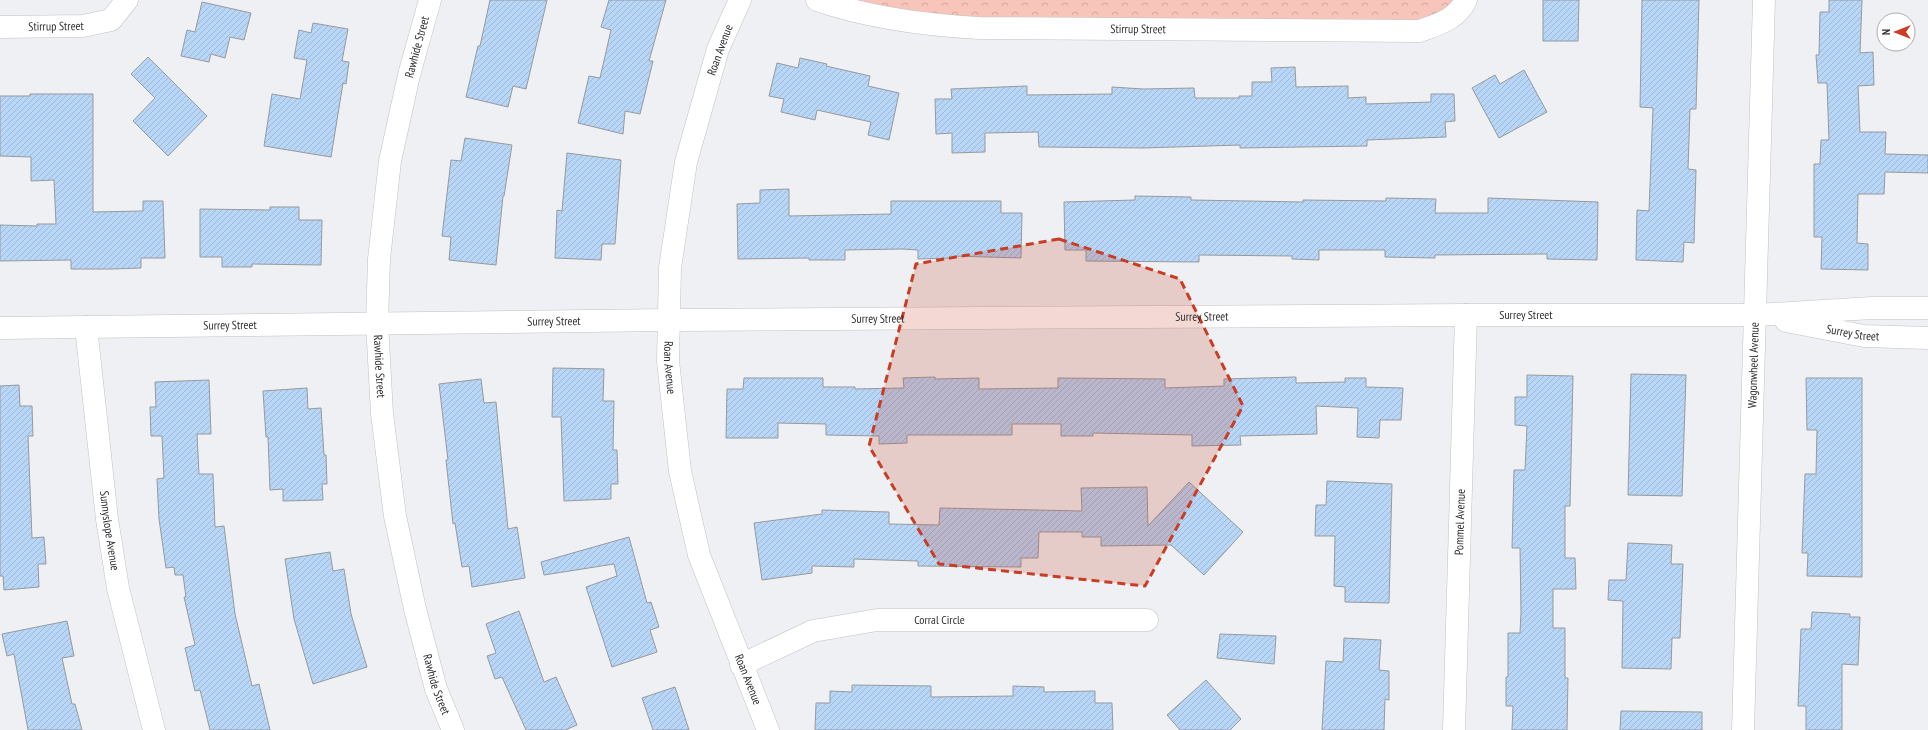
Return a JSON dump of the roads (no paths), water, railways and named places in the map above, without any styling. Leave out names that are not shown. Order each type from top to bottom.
[{"type":"street","name":"Stirrup Street","points":[[0,27],[83,26],[111,20],[127,0]]},
{"type":"street","name":"Rawhide Street","points":[[430,0],[409,75],[390,161],[379,259],[378,323],[382,414],[395,516],[414,609],[434,681],[453,730]]},
{"type":"street","name":"Roan Avenue","points":[[740,0],[718,49],[686,162],[670,268],[668,361],[680,471],[699,555],[741,665],[768,730]]},
{"type":"street","name":"Stirrup Street","points":[[817,0],[837,7],[874,16],[928,26],[979,28],[1420,31],[1446,21],[1461,7]]},
{"type":"street","name":"Wagonwheel Avenue","points":[[1743,730],[1764,0]]},
{"type":"street","name":"Surrey Street","points":[[0,328],[668,320],[1466,315],[1756,315],[1872,308],[1928,308]]},
{"type":"street","name":"Pommel Avenue","points":[[1454,730],[1466,315]]},
{"type":"street","name":"Surrey Street","points":[[1756,315],[1864,336],[1928,338]]},
{"type":"street","name":"Sunnyslope Avenue","points":[[86,327],[107,519],[116,573],[154,730]]},
{"type":"street","name":"Corral Circle","points":[[741,665],[813,631],[877,620],[1147,620]]}]
